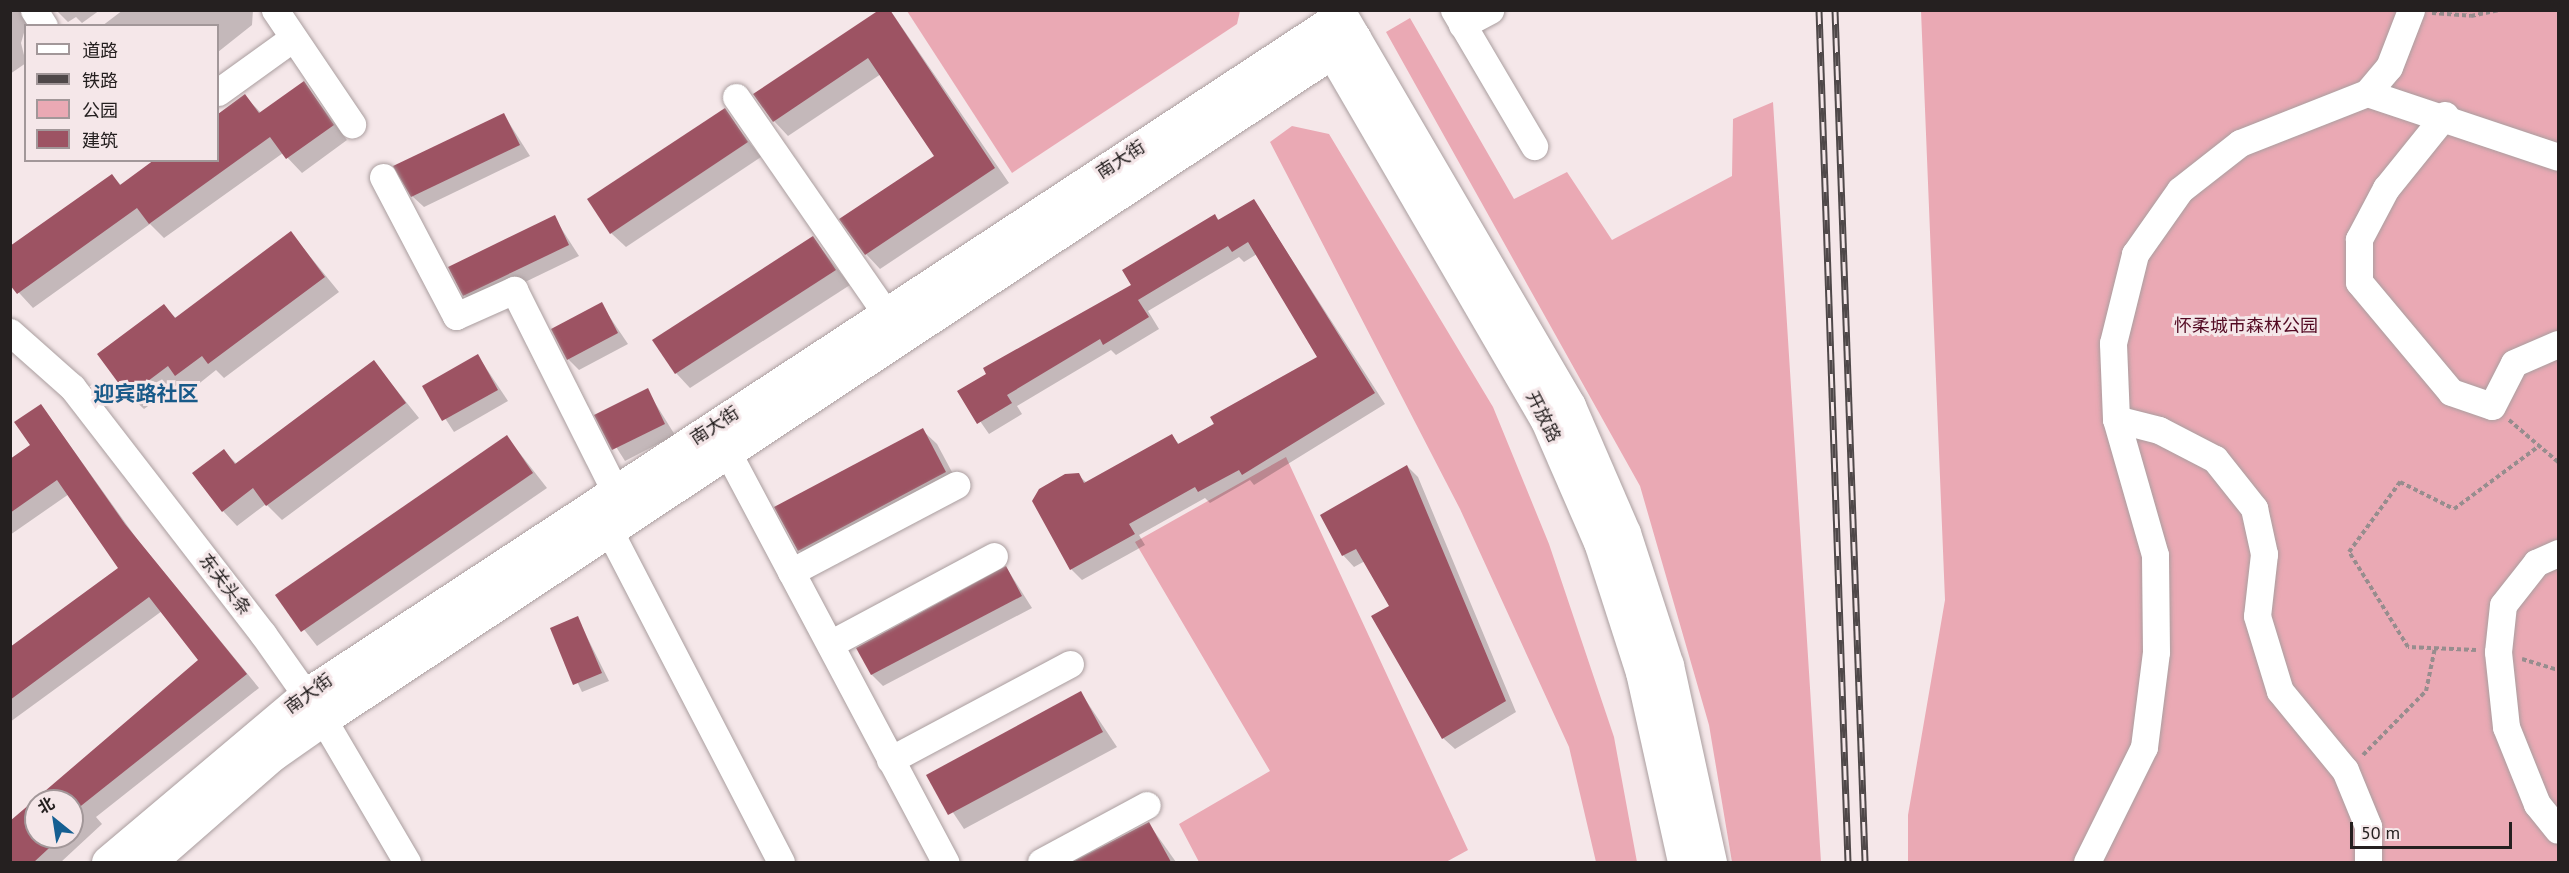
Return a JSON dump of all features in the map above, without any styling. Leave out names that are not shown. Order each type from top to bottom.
[{"type":"main road","name":"南大街","points":[[149,862],[273,754],[314,707],[615,492],[1335,24]]},
{"type":"main road","name":"南大街","points":[[108,862],[192,785],[314,707],[611,534],[729,455],[1335,24]]},
{"type":"main road","name":"开放路","points":[[1335,24],[1546,418],[1600,542],[1642,672],[1684,862]]},
{"type":"main road","name":"开放路","points":[[1335,24],[1569,406],[1624,533],[1667,665],[1710,862]]},
{"type":"street","points":[[34,10],[43,24]]},
{"type":"street","points":[[275,10],[290,40],[352,124]]},
{"type":"street","points":[[1490,10],[1458,18],[1534,146]]},
{"type":"street","points":[[2087,862],[2144,747],[2156,652],[2155,555],[2116,419],[2112,343],[2135,254],[2180,190],[2240,143],[2367,93],[2389,68],[2411,11]]},
{"type":"street","points":[[219,91],[290,40]]},
{"type":"street","points":[[2367,93],[2445,115],[2559,157]]},
{"type":"street","points":[[736,97],[886,314]]},
{"type":"street","points":[[2445,115],[2386,188],[2359,239],[2359,282],[2451,392],[2492,406],[2514,363],[2559,344]]},
{"type":"street","points":[[383,177],[456,316],[514,290],[615,492]]},
{"type":"street","name":"东关头条","points":[[10,332],[72,387],[314,707],[407,862]]},
{"type":"street","points":[[2116,419],[2159,430],[2215,459],[2254,508],[2264,554],[2257,616],[2280,691],[2349,779],[2368,826],[2368,862]]},
{"type":"street","points":[[729,455],[945,862]]},
{"type":"street","points":[[791,572],[956,485]]},
{"type":"street","points":[[611,534],[781,862]]},
{"type":"street","points":[[2559,553],[2536,563],[2503,606],[2498,652],[2506,727],[2537,804],[2559,830]]},
{"type":"street","points":[[830,644],[994,556]]},
{"type":"street","points":[[890,760],[1070,663]]},
{"type":"street","points":[[1041,862],[1147,805]]},
{"type":"path","points":[[2411,11],[2471,16],[2500,10]]},
{"type":"path","points":[[2492,406],[2559,462]]},
{"type":"path","points":[[2540,446],[2454,509],[2400,482],[2349,552],[2408,647],[2498,652],[2559,670]]},
{"type":"path","points":[[2349,779],[2374,741],[2427,691],[2435,648]]},
{"type":"green space","points":[[907,11],[1240,11],[1237,24],[1012,173]]},
{"type":"green space","name":"怀柔城市森林公园","points":[[1921,11],[2558,11],[2558,862],[1908,862],[1908,815],[1945,600]]},
{"type":"green space","points":[[1410,18],[1514,199],[1567,172],[1612,240],[1732,176],[1733,119],[1773,102],[1821,862],[1732,862],[1709,725],[1640,486],[1386,32]]},
{"type":"green space","points":[[1292,126],[1329,134],[1493,407],[1549,544],[1614,737],[1637,862],[1596,862],[1569,747],[1460,509],[1270,142]]},
{"type":"green space","points":[[1286,457],[1468,850],[1446,862],[1199,862],[1179,824],[1270,771],[1135,542]]},
{"type":"building","points":[[879,10],[890,10],[995,168],[865,255],[839,219],[934,156],[868,58],[773,122],[753,94]]},
{"type":"building","points":[[304,81],[334,125],[286,159],[270,137],[149,224],[137,208],[17,294],[10,285],[10,246],[112,174],[120,185],[151,162],[219,162],[219,113],[245,94],[259,113]]},
{"type":"building","points":[[725,108],[748,142],[610,234],[587,199]]},
{"type":"building","points":[[504,113],[520,145],[411,197],[393,166]]},
{"type":"building","points":[[1254,199],[1375,393],[1242,475],[1239,470],[1198,492],[1195,487],[1129,524],[1135,534],[1070,570],[1032,501],[1039,489],[1065,474],[1079,473],[1084,483],[1172,434],[1178,444],[1214,424],[1210,417],[1317,357],[1248,242],[1232,252],[1228,246],[1138,300],[1149,317],[1103,345],[1100,339],[1007,395],[1012,403],[977,424],[957,391],[986,374],[983,368],[1131,285],[1122,270],[1215,214],[1218,220]]},
{"type":"building","points":[[555,215],[569,245],[463,296],[448,267]]},
{"type":"building","points":[[291,231],[325,277],[208,364],[202,356],[175,376],[168,366],[128,396],[97,354],[164,304],[175,318]]},
{"type":"building","points":[[813,236],[836,270],[675,374],[652,340]]},
{"type":"building","points":[[602,302],[618,333],[567,360],[551,329]]},
{"type":"building","points":[[478,354],[498,390],[442,421],[422,386]]},
{"type":"building","points":[[374,360],[406,403],[266,506],[253,488],[222,512],[192,473],[224,449],[235,464]]},
{"type":"building","points":[[648,388],[665,424],[612,450],[594,415]]},
{"type":"building","points":[[41,404],[125,524],[247,674],[84,803],[84,789],[47,789],[198,660],[149,597],[10,700],[10,647],[118,568],[57,480],[10,513],[10,459],[30,445],[14,422]]},
{"type":"building","points":[[923,428],[946,472],[798,551],[774,507]]},
{"type":"building","points":[[507,435],[533,473],[301,632],[275,595]]},
{"type":"building","points":[[1407,465],[1506,701],[1442,739],[1371,616],[1389,606],[1356,549],[1342,556],[1320,515]]},
{"type":"building","points":[[1006,566],[1022,596],[871,675],[856,648]]},
{"type":"building","points":[[578,616],[602,673],[573,685],[550,628]]},
{"type":"building","points":[[1081,691],[1103,732],[948,815],[926,775]]},
{"type":"building","points":[[24,809],[24,849],[48,849],[34,862],[10,862],[10,821]]},
{"type":"building","points":[[1149,822],[1171,862],[1073,862]]},
{"type":"railway","points":[[1819,10],[1848,862]]},
{"type":"railway","points":[[1835,10],[1865,862]]},
{"type":"district","name":"迎宾路社区","points":[[146,394]]}]
